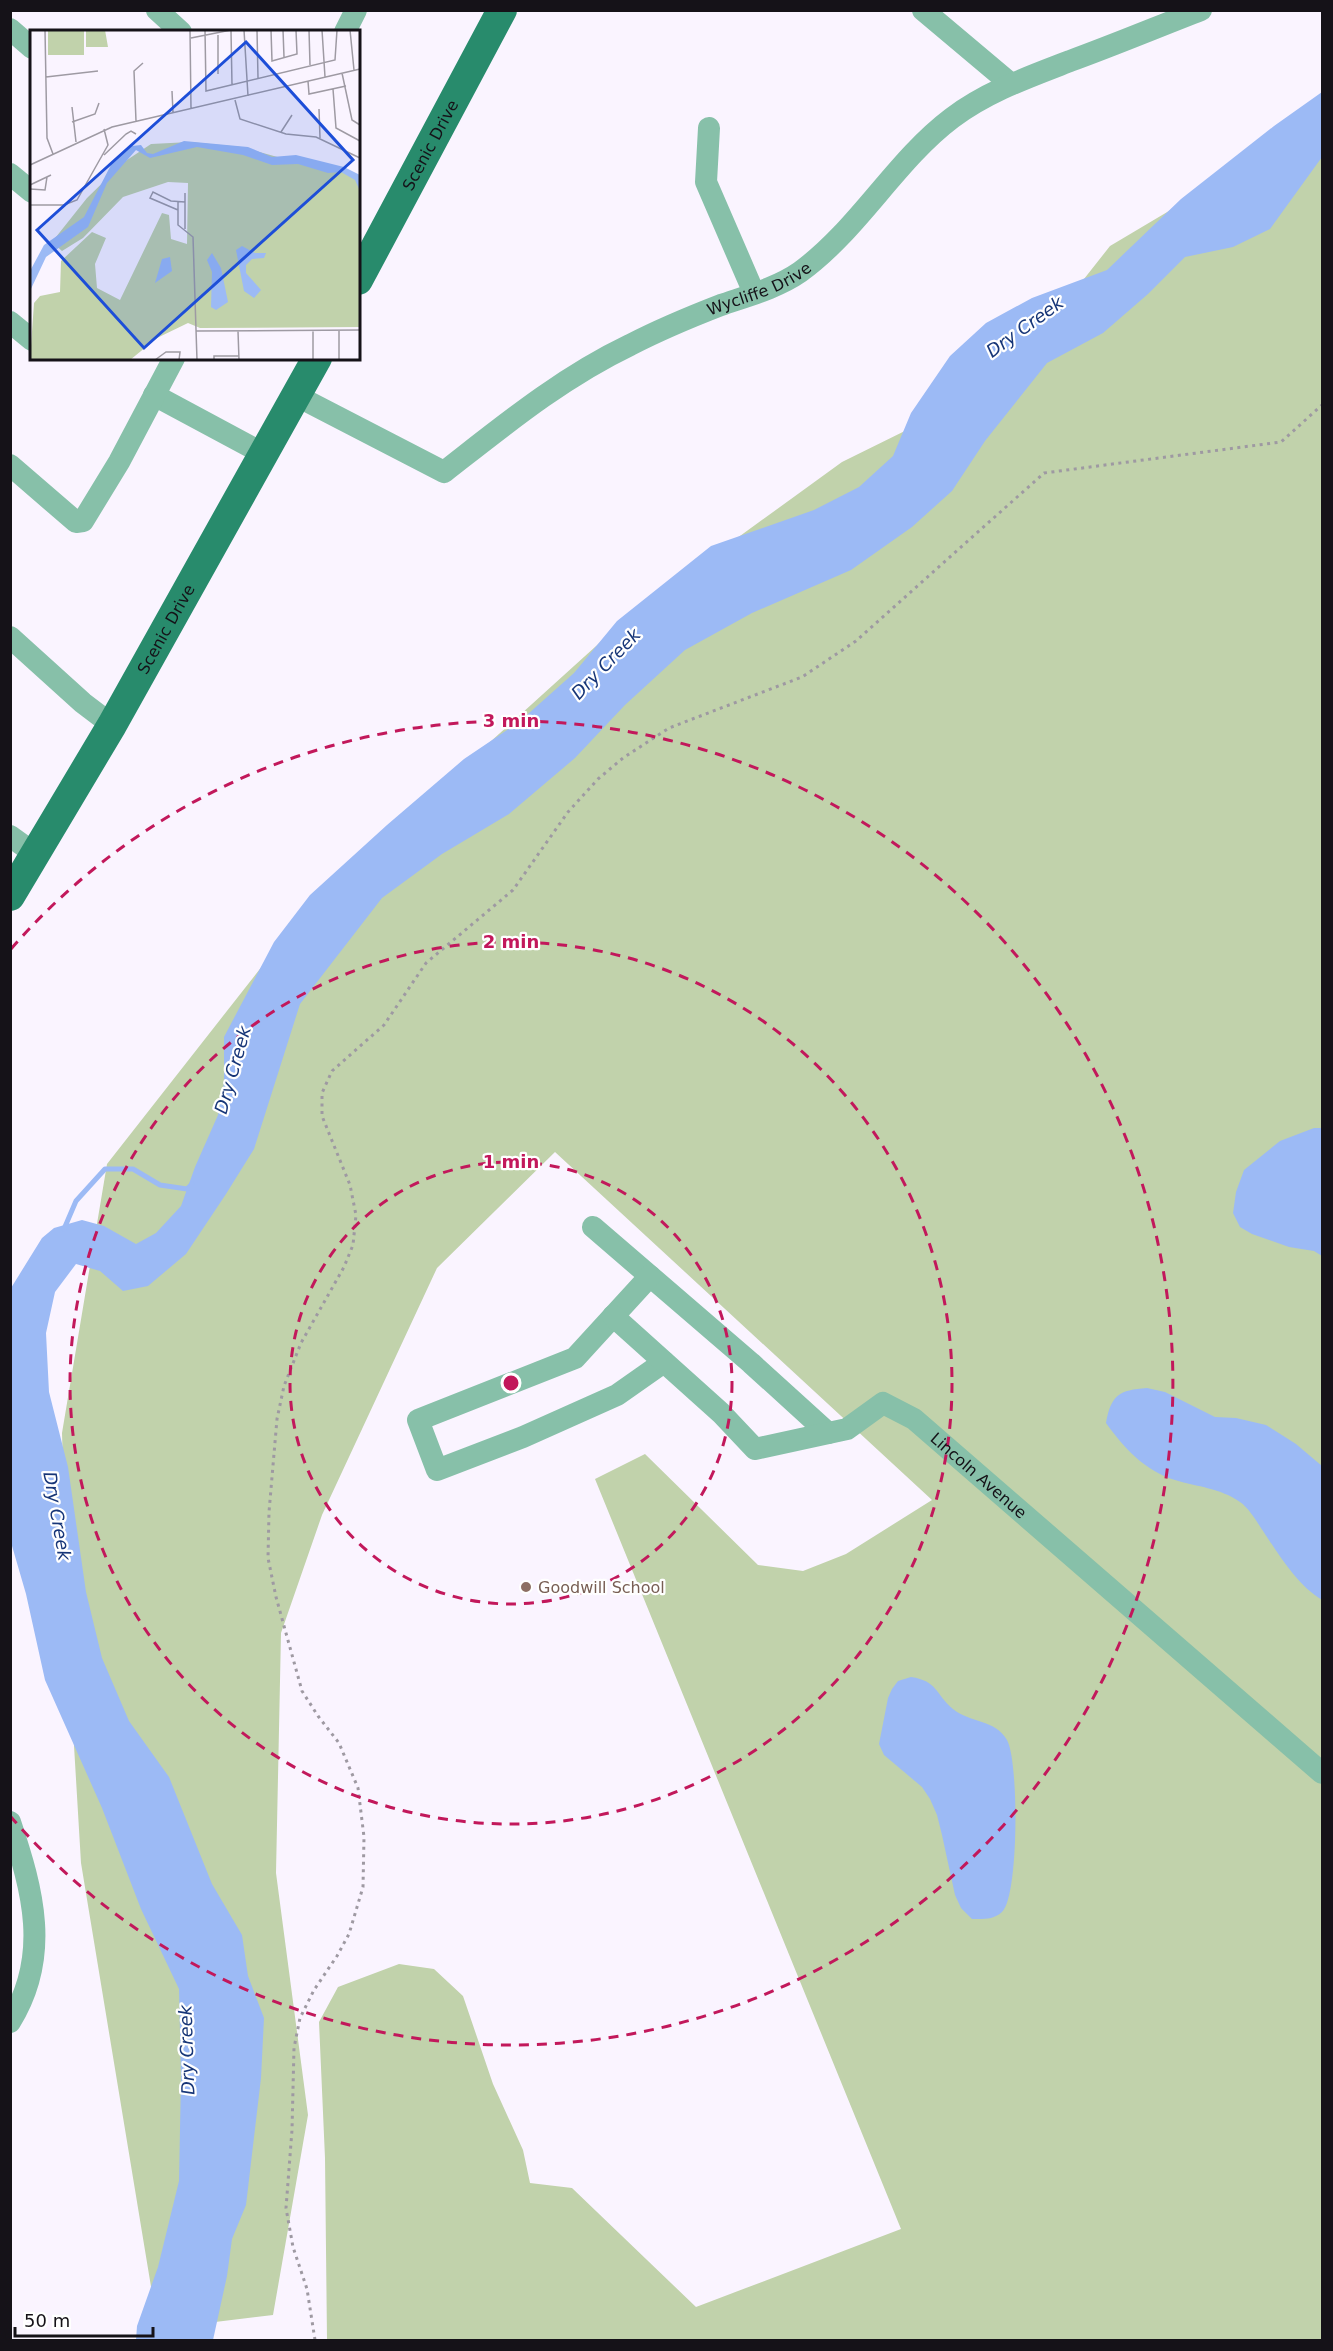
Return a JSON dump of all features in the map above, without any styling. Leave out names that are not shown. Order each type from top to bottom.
[{"type":"main road","name":"Scenic Drive","points":[[360,276],[502,10]]},
{"type":"main road","name":"Scenic Drive","points":[[10,896],[112,725],[316,360]]},
{"type":"street","points":[[157,10],[180,30]]},
{"type":"street","points":[[346,30],[356,10]]},
{"type":"street","points":[[923,10],[1011,84]]},
{"type":"street","name":"Wycliffe Drive","points":[[297,396],[444,472],[533,403],[580,372],[629,345],[682,321],[799,273],[829,248],[931,136],[979,100],[1011,84],[1201,10]]},
{"type":"street","points":[[10,29],[30,46]]},
{"type":"street","points":[[710,128],[706,182],[754,293]]},
{"type":"street","points":[[10,174],[30,190]]},
{"type":"street","points":[[10,322],[30,338]]},
{"type":"street","points":[[10,465],[76,522],[83,522],[119,462],[173,360]]},
{"type":"street","points":[[154,395],[264,454]]},
{"type":"street","points":[[10,637],[83,703],[112,725]]},
{"type":"street","points":[[10,836],[35,854]]},
{"type":"street","points":[[593,1227],[828,1433]]},
{"type":"street","points":[[650,1276],[575,1358],[418,1420],[436,1470],[523,1437],[617,1395],[664,1362]]},
{"type":"street","name":"Lincoln Avenue","points":[[613,1316],[721,1413],[755,1449],[847,1429],[883,1402],[914,1419],[1323,1773]]},
{"type":"street","points":[[10,1822],[32,1906],[35,1934],[30,1983],[10,2022]]},
{"type":"path","points":[[315,2340],[307,2289],[293,2247],[286,2208],[294,2048],[300,2018],[314,1990],[349,1934],[363,1887],[364,1837],[358,1788],[339,1743],[302,1691],[276,1598],[268,1558],[277,1419],[284,1386],[301,1343],[344,1267],[353,1245],[356,1215],[352,1195],[322,1116],[322,1094],[332,1071],[384,1025],[426,963],[513,890],[568,812],[598,779],[622,758],[669,728],[802,677],[856,640],[1044,472],[1281,442],[1323,405]]},
{"type":"green space","points":[[1322,120],[1322,2340],[327,2340],[325,2158],[319,2022],[338,1987],[399,1964],[434,1969],[463,1996],[493,2084],[523,2150],[530,2183],[572,2188],[696,2307],[901,2229],[595,1479],[645,1454],[758,1565],[803,1571],[846,1554],[932,1500],[555,1152],[437,1268],[322,1515],[281,1633],[276,1873],[308,2115],[273,2315],[158,2329],[81,1863],[68,1645],[62,1433],[107,1164],[310,905],[627,618],[842,462],[1002,383],[1110,246]]},
{"type":"water","points":[[1322,92],[1322,157],[1270,229],[1233,247],[1185,257],[1148,294],[1103,333],[1047,363],[985,441],[952,491],[912,527],[851,570],[752,613],[685,650],[625,705],[575,758],[509,814],[442,854],[382,898],[300,1004],[254,1149],[186,1254],[148,1286],[123,1291],[100,1271],[76,1264],[55,1292],[46,1333],[49,1392],[68,1467],[86,1592],[102,1658],[129,1721],[169,1777],[212,1884],[242,1935],[248,1976],[264,2018],[261,2078],[246,2205],[232,2239],[227,2276],[213,2340],[136,2340],[137,2326],[158,2267],[179,2181],[181,2077],[179,1989],[141,1909],[102,1808],[45,1680],[26,1594],[10,1539],[11,1288],[42,1238],[54,1228],[82,1220],[104,1226],[136,1244],[156,1233],[181,1206],[218,1115],[224,1083],[224,1037],[274,942],[310,895],[464,759],[519,722],[574,673],[617,621],[711,546],[814,510],[859,487],[893,456],[911,413],[950,356],[986,323],[1032,298],[1107,270],[1181,199],[1274,126]]},
{"type":"water","points":[[1314,1128],[1322,1128],[1322,1256],[1314,1251],[1289,1247],[1252,1234],[1240,1227],[1233,1213],[1236,1192],[1244,1170],[1280,1141]]},
{"type":"water","points":[[1147,1388],[1165,1392],[1215,1417],[1236,1418],[1266,1425],[1296,1444],[1322,1466],[1322,1600],[1297,1578],[1253,1515],[1243,1505],[1225,1494],[1175,1480],[1154,1471],[1136,1458],[1120,1441],[1106,1423],[1114,1400],[1129,1390]]},
{"type":"water","points":[[911,1677],[931,1685],[953,1709],[996,1728],[1007,1740],[1014,1774],[1015,1800],[1012,1882],[1008,1901],[1002,1912],[992,1918],[972,1919],[961,1908],[955,1895],[937,1815],[930,1799],[922,1787],[884,1755],[879,1744],[888,1698],[892,1689],[898,1681]]},
{"type":"waterway","name":"Dry Creek","points":[[64,1229],[76,1201],[105,1169],[133,1169],[160,1185],[187,1189],[192,1184]]},
{"type":"place","name":"Goodwill School","points":[[526,1587]]}]
